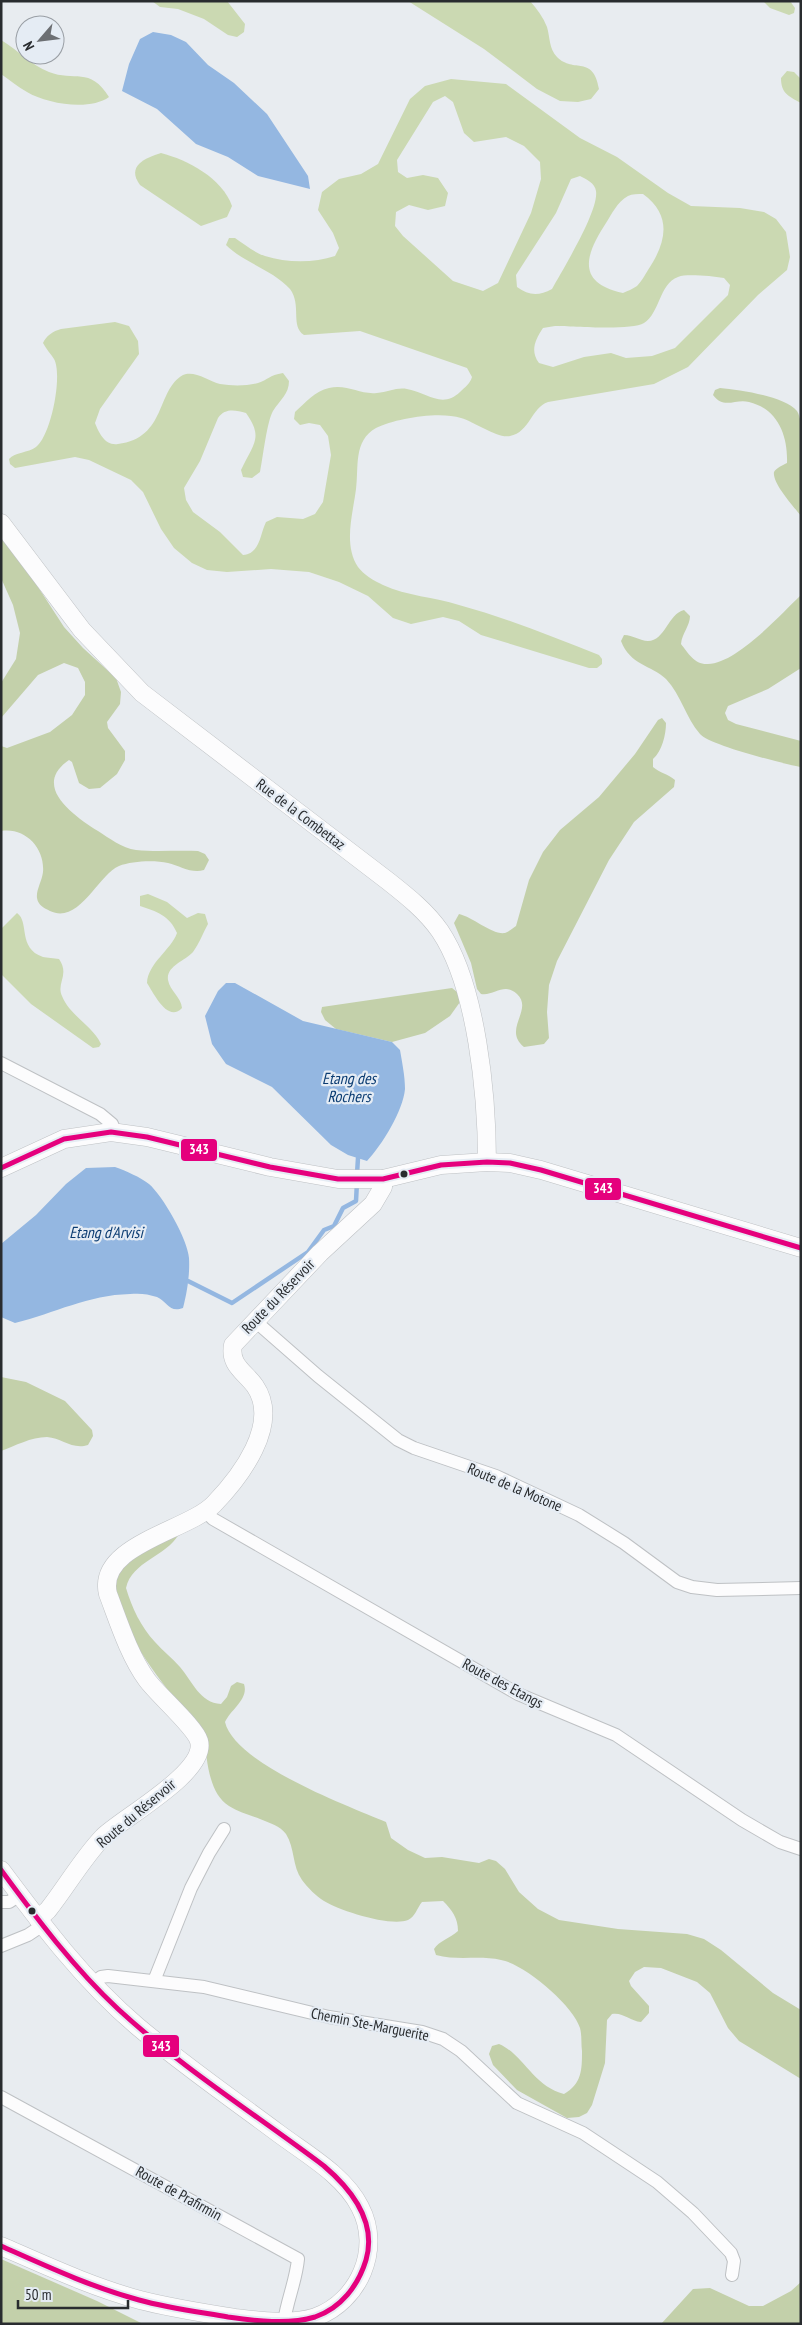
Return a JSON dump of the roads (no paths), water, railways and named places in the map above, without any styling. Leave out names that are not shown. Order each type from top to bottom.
[{"type":"street","name":"Rue de la Combettaz","points":[[1,523],[74,621],[142,693],[388,880],[412,900],[434,923],[453,956],[469,1000],[483,1093],[487,1162]]},
{"type":"street","points":[[1,1063],[100,1114],[112,1124],[115,1132]]},
{"type":"street","points":[[1,1168],[64,1140],[93,1133],[115,1132],[147,1137],[293,1172],[345,1179],[383,1179],[441,1165],[487,1162],[528,1167],[801,1248]]},
{"type":"street","name":"Route du Réservoir","points":[[41,1922],[102,1839],[118,1824],[153,1802],[197,1757],[199,1741],[142,1672],[121,1628],[106,1586],[112,1569],[134,1548],[147,1540],[189,1522],[206,1512],[219,1499],[247,1462],[261,1433],[263,1416],[260,1395],[236,1366],[232,1353],[236,1340],[320,1253],[373,1204],[380,1193],[383,1179]]},
{"type":"street","name":"Route de la Motone","points":[[254,1320],[318,1376],[398,1440],[414,1448],[490,1474],[574,1513],[618,1540],[671,1579],[692,1587],[717,1590],[801,1588]]},
{"type":"street","name":"Route des Etangs","points":[[206,1512],[213,1519],[272,1555],[518,1694],[616,1735],[742,1820],[780,1842],[801,1849]]},
{"type":"street","points":[[154,1981],[192,1888],[209,1853],[224,1829]]},
{"type":"street","points":[[1,1870],[92,1984],[156,2042],[331,2173],[352,2194],[359,2205],[364,2216],[369,2238],[365,2267],[357,2284],[346,2298],[325,2313],[306,2320],[284,2322],[199,2313],[139,2300],[67,2275],[1,2246]]},
{"type":"street","points":[[1,1902],[9,1902],[20,1895]]},
{"type":"street","points":[[1,1946],[28,1935],[41,1922]]},
{"type":"street","name":"Chemin Ste-Marguerite","points":[[92,1984],[104,1976],[222,1991],[329,2017],[422,2032],[443,2039],[461,2051],[517,2104],[583,2133],[632,2165],[674,2196],[731,2253],[734,2261],[732,2275]]},
{"type":"street","name":"Route de Prafirmin","points":[[1,2097],[298,2259],[296,2279],[287,2302],[284,2322]]},
{"type":"water","points":[[153,32],[171,35],[186,42],[208,65],[234,83],[267,114],[308,176],[310,189],[258,176],[228,157],[196,144],[157,109],[122,91],[129,64],[140,39]]},
{"type":"water","name":"Etang des Rochers","points":[[226,983],[235,983],[303,1021],[392,1042],[400,1050],[405,1084],[403,1098],[391,1127],[367,1161],[348,1155],[331,1145],[272,1087],[226,1064],[212,1044],[205,1016],[218,991]]},
{"type":"water","name":"Etang d'Arvisi","points":[[115,1167],[133,1174],[149,1184],[161,1198],[180,1230],[189,1258],[188,1283],[183,1308],[172,1308],[154,1296],[134,1294],[115,1295],[86,1301],[15,1323],[1,1317],[1,1244],[36,1215],[66,1184],[86,1168]]},
{"type":"waterway","points":[[357,1174],[358,1158]]},
{"type":"waterway","points":[[188,1281],[232,1303],[308,1252],[324,1230],[334,1226],[343,1208],[356,1201],[357,1182]]}]
